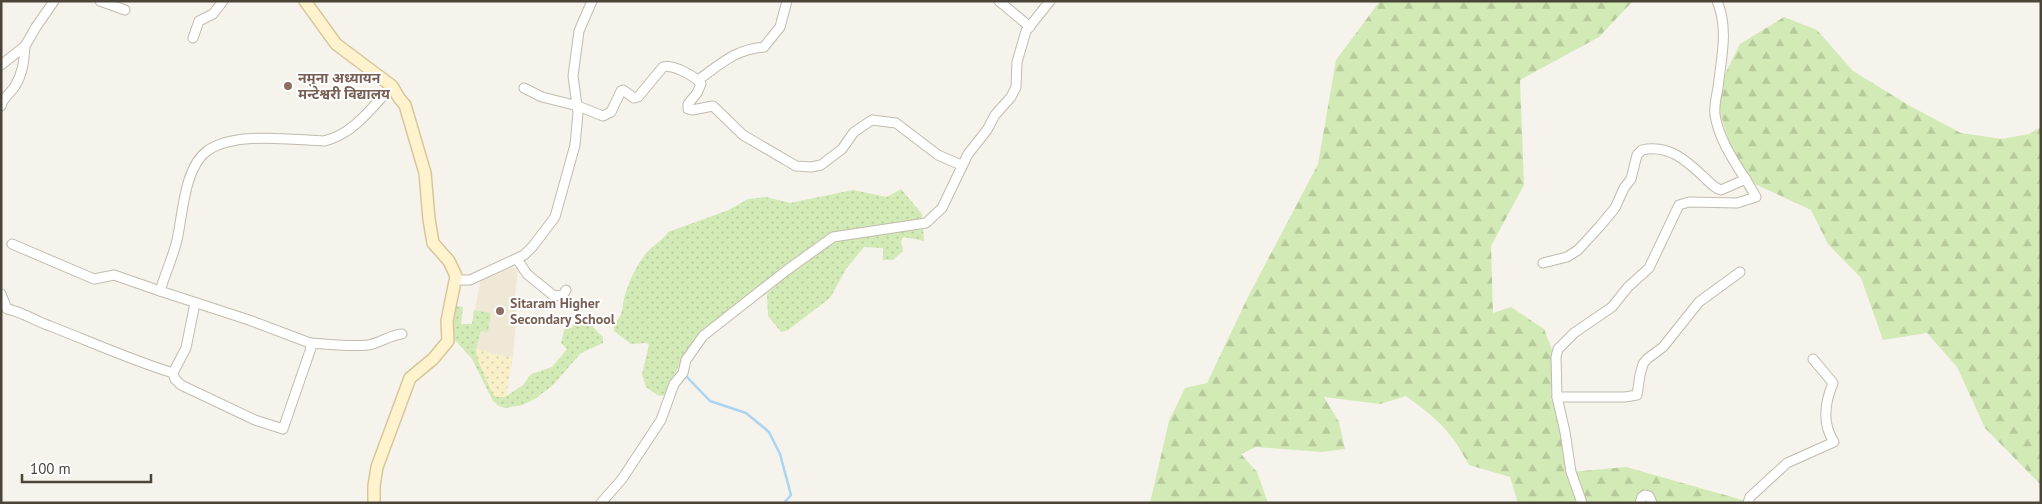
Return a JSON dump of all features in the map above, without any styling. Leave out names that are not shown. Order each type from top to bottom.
[{"type":"main road","points":[[305,1],[336,44],[392,86],[408,112],[410,129],[425,173],[428,219],[433,243],[449,261],[456,276],[447,321],[448,341],[433,359],[410,378],[377,467],[374,503]]},
{"type":"street","points":[[1,65],[25,46],[54,1]]},
{"type":"street","points":[[100,1],[125,10]]},
{"type":"street","points":[[193,38],[199,21],[213,14],[223,1]]},
{"type":"street","points":[[455,280],[470,280],[517,259],[534,246],[555,218],[575,145],[578,106],[573,76],[579,31],[592,1]]},
{"type":"street","points":[[698,80],[732,56],[746,49],[764,47],[780,27],[788,1]]},
{"type":"street","points":[[1000,1],[1030,26]]},
{"type":"street","points":[[601,503],[622,479],[661,420],[674,384],[683,373],[686,360],[703,336],[787,270],[833,237],[926,223],[942,208],[961,165],[987,130],[995,115],[1011,97],[1016,86],[1017,62],[1026,31],[1050,1]]},
{"type":"street","points":[[1582,503],[1571,472],[1557,397],[1556,357],[1558,349],[1574,333],[1612,307],[1628,287],[1649,268],[1679,205],[1689,202],[1736,203],[1756,197],[1730,156],[1715,114],[1724,44],[1723,16],[1717,1]]},
{"type":"street","points":[[1,106],[2,100],[15,87],[23,71],[25,46]]},
{"type":"street","points":[[524,88],[542,97],[578,106],[603,116],[611,112],[621,90],[634,98],[638,97],[665,65],[698,80],[701,84],[697,93],[688,104],[688,109],[714,106],[743,134],[796,166],[811,167],[821,165],[842,149],[854,132],[872,120],[896,123],[938,156],[961,165]]},
{"type":"street","points":[[160,291],[177,240],[185,192],[199,160],[208,150],[223,143],[258,137],[324,141],[332,139],[351,129],[392,86]]},
{"type":"street","points":[[1543,263],[1566,257],[1578,250],[1600,226],[1615,208],[1624,188],[1631,179],[1637,155],[1642,150],[1657,149],[1679,155],[1717,189],[1721,190],[1746,179]]},
{"type":"street","points":[[12,244],[94,279],[114,275],[249,320],[310,343],[334,346],[369,345],[394,335],[402,334]]},
{"type":"street","points":[[517,259],[535,282],[554,296],[563,295],[566,290]]},
{"type":"street","points":[[1557,397],[1625,397],[1637,395],[1643,364],[1647,358],[1663,346],[1700,302],[1740,272]]},
{"type":"street","points":[[1,294],[7,309],[24,314],[141,363],[173,372]]},
{"type":"street","points":[[195,303],[186,348],[173,372],[175,380],[181,385],[255,420],[282,429],[311,348],[310,343]]},
{"type":"street","points":[[1748,503],[1750,496],[1787,463],[1834,442],[1829,434],[1826,414],[1826,406],[1833,383],[1813,359]]},
{"type":"street","points":[[1640,503],[1645,495],[1649,496],[1652,503]]},
{"type":"shaded area","name":"Sitaram Higher Secondary School","points":[[508,267],[518,268],[514,306],[517,307],[513,357],[476,349],[481,331],[487,332],[490,313],[475,310],[480,282],[487,275]]},
{"type":"green space","points":[[1380,1],[1633,1],[1599,37],[1520,80],[1524,185],[1491,246],[1493,313],[1511,307],[1544,329],[1554,355],[1571,472],[1626,467],[1753,503],[1518,503],[1510,477],[1469,465],[1449,433],[1426,411],[1406,396],[1380,404],[1324,397],[1339,422],[1345,449],[1322,452],[1256,447],[1241,454],[1257,472],[1268,503],[1150,503],[1169,421],[1185,388],[1207,383],[1248,297],[1318,164],[1336,60]]},
{"type":"green space","points":[[1784,17],[1817,30],[1853,71],[1910,106],[1961,133],[2002,139],[2029,134],[2041,127],[2041,485],[1985,428],[1957,367],[1927,333],[1883,340],[1861,278],[1828,244],[1811,210],[1755,184],[1734,159],[1717,102],[1726,72],[1740,44]]},
{"type":"green space","points":[[901,189],[922,214],[924,241],[904,237],[901,241],[903,251],[893,260],[883,260],[883,248],[864,247],[846,269],[830,298],[788,330],[781,332],[768,316],[767,294],[785,277],[780,270],[705,330],[678,367],[666,395],[659,396],[646,387],[642,374],[649,345],[647,343],[631,344],[614,331],[614,327],[622,312],[624,298],[632,276],[647,252],[668,232],[729,210],[748,199],[766,197],[790,203],[853,190],[887,197]]},
{"type":"green space","points":[[455,306],[463,307],[461,324],[472,324],[474,310],[491,313],[488,332],[481,331],[476,349],[477,358],[505,397],[523,385],[531,374],[552,367],[567,349],[561,343],[565,327],[572,328],[576,315],[587,322],[603,337],[603,343],[581,353],[553,385],[535,399],[522,405],[505,408],[493,401],[472,359],[455,340],[451,324]]},
{"type":"sand","points":[[476,349],[513,357],[507,390],[508,395],[496,397],[492,393],[477,358]]},
{"type":"waterway","points":[[685,375],[710,401],[746,413],[769,432],[780,454],[791,495],[784,503]]},
{"type":"place","name":"नमुना अध्यायन मन्टेश्वरी विद्यालय","points":[[288,86]]},
{"type":"place","name":"Sitaram Higher Secondary School","points":[[500,311]]}]
